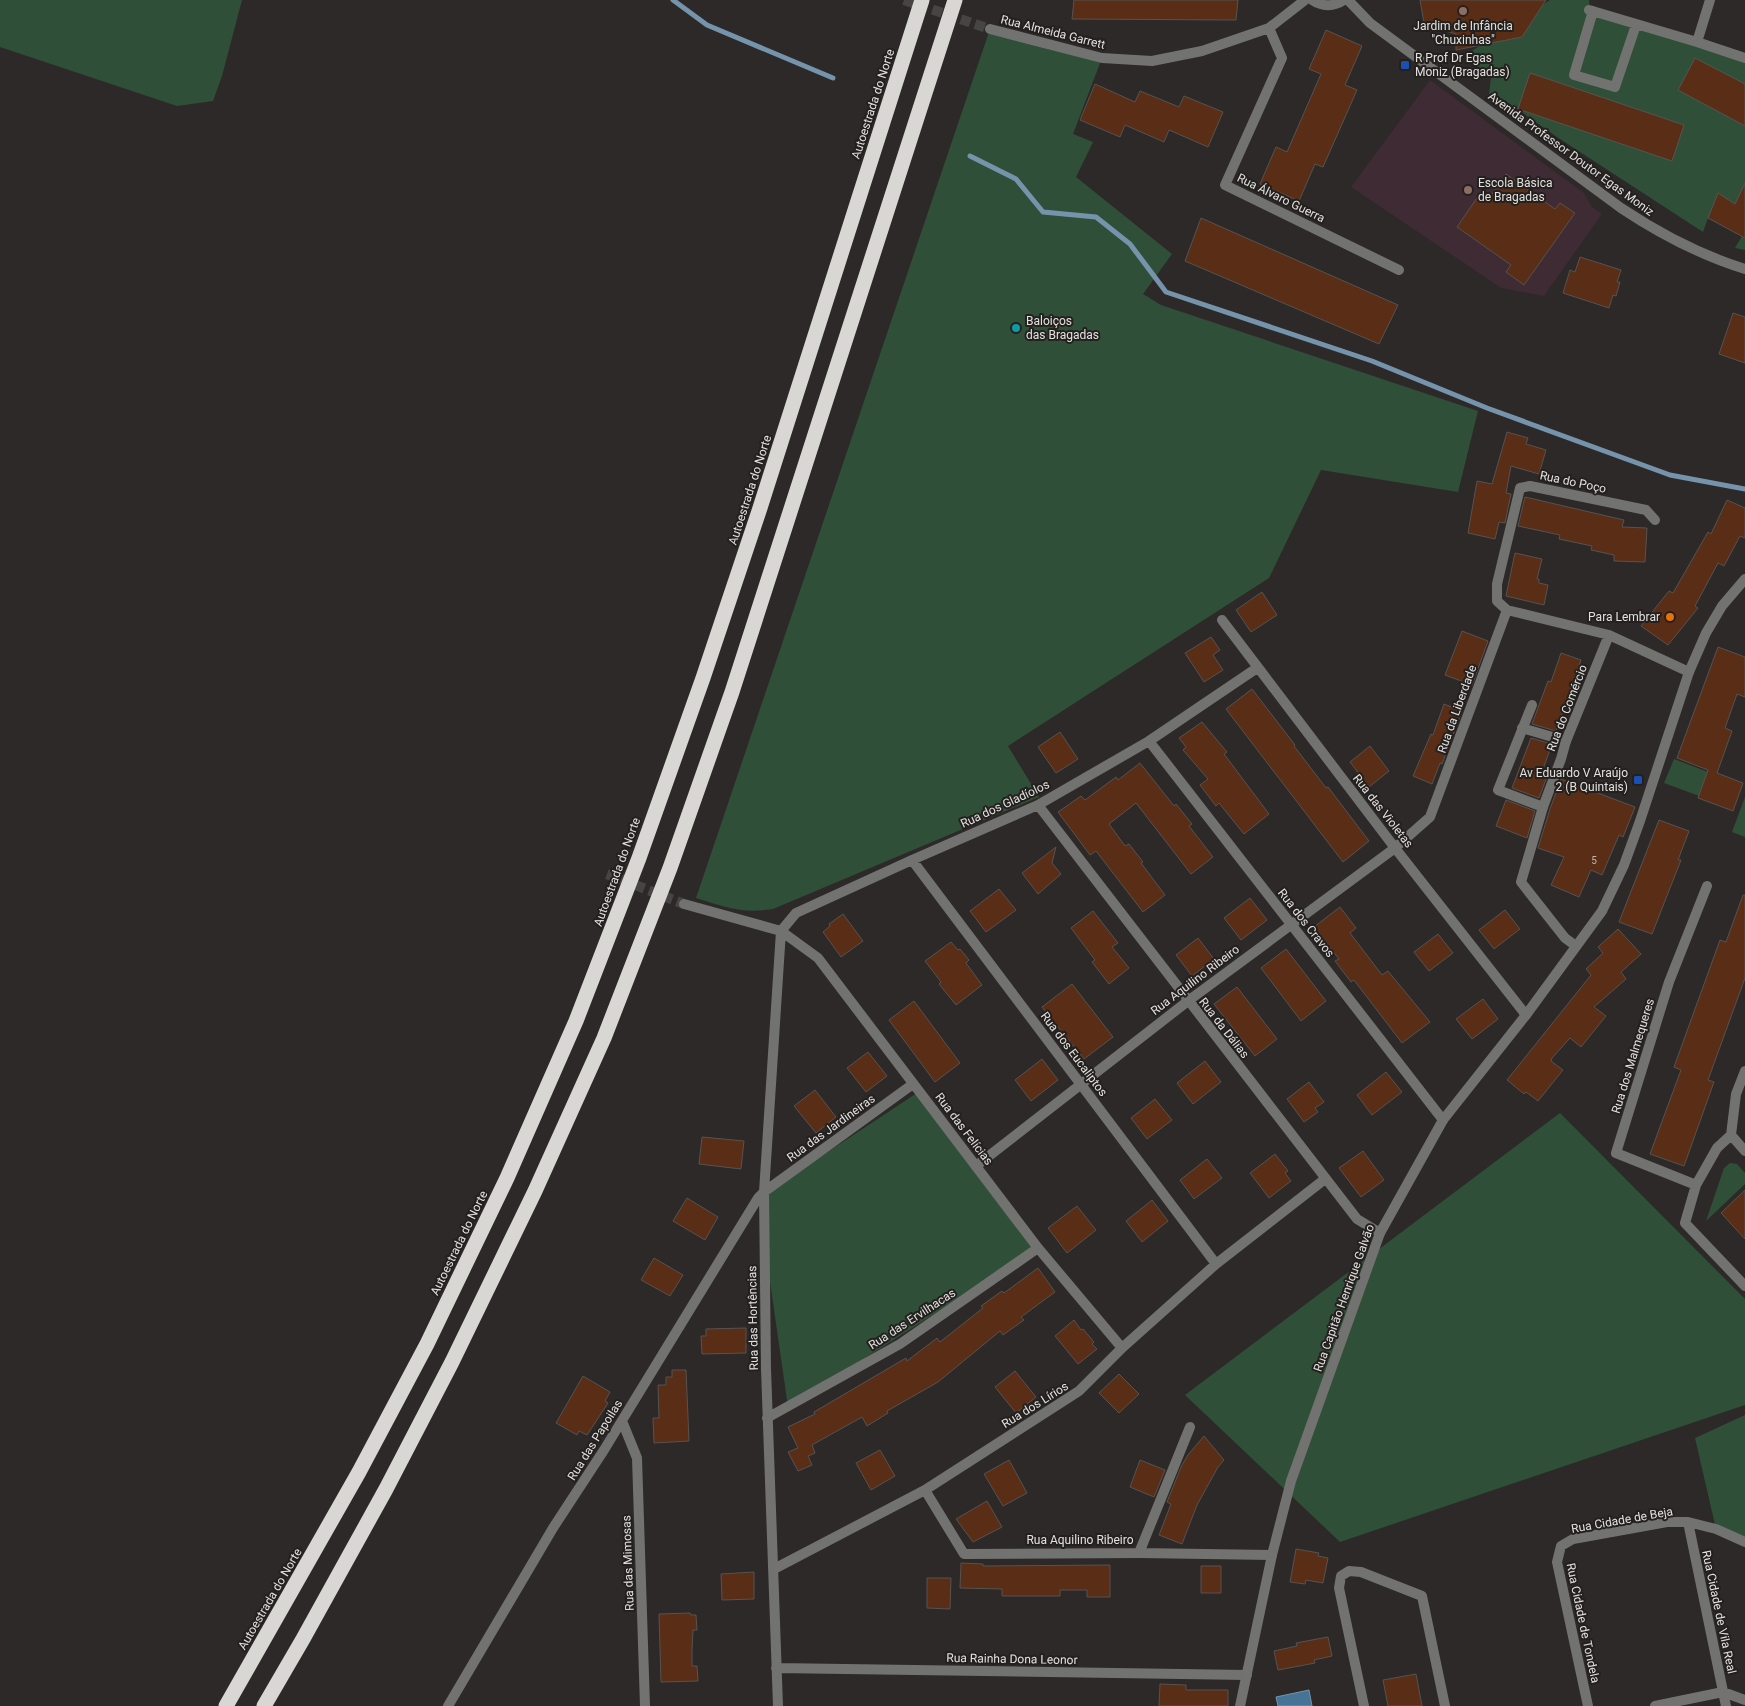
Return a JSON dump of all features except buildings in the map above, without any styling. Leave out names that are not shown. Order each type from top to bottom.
[{"type":"highway","name":"Autoestrada do Norte","points":[[226,1706],[354,1481],[427,1344],[507,1178],[576,1021],[639,858],[706,669],[760,508],[922,0]]},
{"type":"highway","points":[[264,1706],[386,1489],[452,1362],[535,1190],[604,1038],[670,868],[732,692],[955,0]]},
{"type":"street","name":"Rua Almeida Garrett","points":[[990,29],[1102,58],[1152,61],[1202,51],[1269,28],[1305,0]]},
{"type":"street","points":[[1312,0],[1322,5],[1331,6],[1346,0]]},
{"type":"street","name":"Avenida Professor Doutor Egas Moniz","points":[[1346,0],[1370,23],[1621,208],[1686,246],[1719,261],[1745,268]]},
{"type":"street","points":[[1697,42],[1710,0]]},
{"type":"street","points":[[1636,25],[1615,88],[1574,75],[1591,11],[1745,58]]},
{"type":"street","name":"Rua Álvaro Guerra","points":[[1269,28],[1282,58],[1225,185],[1399,270]]},
{"type":"street","name":"Rua do Poço","points":[[1507,610],[1497,600],[1497,584],[1520,488],[1530,486],[1646,510],[1655,520]]},
{"type":"street","name":"Rua Capitão Henrique Galvão","points":[[1240,1706],[1272,1555],[1291,1481],[1380,1233],[1443,1120],[1526,1015],[1602,911],[1624,865],[1689,672],[1706,633],[1722,606],[1745,579]]},
{"type":"street","points":[[1507,610],[1609,635],[1689,672]]},
{"type":"street","name":"Rua da Liberdade","points":[[1430,817],[1507,610]]},
{"type":"street","name":"Rua das Violetas","points":[[1222,620],[1395,848],[1526,1015]]},
{"type":"street","name":"Rua do Comércio","points":[[1576,946],[1565,938],[1521,882],[1543,807],[1566,741],[1609,635]]},
{"type":"street","name":"Rua dos Gladíolos","points":[[781,931],[796,913],[1038,805],[1149,741],[1257,668]]},
{"type":"street","points":[[1532,704],[1498,790],[1543,807]]},
{"type":"street","points":[[1522,728],[1566,741]]},
{"type":"street","name":"Rua dos Cravos","points":[[1149,741],[1443,1120]]},
{"type":"street","name":"Rua da Dálias","points":[[1038,805],[1356,1219],[1380,1233]]},
{"type":"street","name":"Rua Aquilino Ribeiro","points":[[976,1166],[1188,1000],[1395,848],[1430,817]]},
{"type":"street","name":"Rua dos Eucaliptos","points":[[912,860],[1216,1264]]},
{"type":"street","name":"Rua dos Malmequeres","points":[[1696,1185],[1616,1153],[1669,982],[1707,886]]},
{"type":"street","points":[[684,904],[781,931]]},
{"type":"street","name":"Rua das Felícias","points":[[781,931],[818,958],[1038,1248],[1122,1348]]},
{"type":"street","name":"Rua das Hortências","points":[[778,1706],[767,1418],[764,1192],[781,931]]},
{"type":"street","points":[[1745,1072],[1736,1094],[1731,1135],[1717,1148],[1696,1185],[1685,1223],[1745,1286]]},
{"type":"street","name":"Rua das Jardineiras","points":[[764,1192],[913,1084]]},
{"type":"street","points":[[1731,1135],[1745,1151]]},
{"type":"street","name":"Rua dos Lírios","points":[[774,1569],[925,1490],[1079,1391],[1122,1348],[1216,1264],[1325,1179]]},
{"type":"street","name":"Rua das Papoilas","points":[[448,1705],[553,1528],[622,1421],[758,1198],[764,1192]]},
{"type":"street","name":"Rua das Ervilhacas","points":[[767,1418],[900,1344],[1038,1248]]},
{"type":"street","name":"Rua das Mimosas","points":[[622,1421],[637,1458],[645,1706]]},
{"type":"street","points":[[1139,1553],[1190,1427]]},
{"type":"street","name":"Rua Aquilino Ribeiro","points":[[925,1490],[964,1554],[1139,1553],[1272,1555]]},
{"type":"street","name":"Rua Cidade de Beja","points":[[1561,1546],[1573,1539],[1668,1522],[1688,1522],[1716,1530],[1745,1542]]},
{"type":"street","name":"Rua Cidade de Vila Real","points":[[1688,1522],[1726,1706]]},
{"type":"street","name":"Rua Cidade de Tondela","points":[[1561,1546],[1557,1562],[1588,1706]]},
{"type":"street","points":[[1364,1706],[1339,1588],[1341,1576],[1349,1571],[1361,1572],[1422,1596],[1446,1706]]},
{"type":"street","name":"Rua Rainha Dona Leonor","points":[[776,1668],[1248,1675]]},
{"type":"street","points":[[1655,1706],[1723,1692],[1745,1700]]},
{"type":"shaded area","name":"Escola Básica de Bragadas","points":[[1430,80],[1584,193],[1592,207],[1602,214],[1544,296],[1501,288],[1351,187]]},
{"type":"green space","points":[[0,0],[242,0],[222,76],[213,101],[177,106],[0,47]]},
{"type":"green space","points":[[1550,0],[1589,0],[1590,10],[1745,58],[1745,250],[1735,248],[1742,236],[1708,218],[1703,232],[1560,139],[1504,100],[1489,95],[1491,77],[1464,56]]},
{"type":"green space","points":[[990,29],[1102,58],[1073,134],[1093,142],[1076,177],[1172,254],[1143,294],[1161,305],[1478,411],[1458,492],[1321,470],[1269,578],[1008,746],[1039,797],[773,909],[743,910],[725,907],[696,898]]},
{"type":"green space","points":[[1674,759],[1708,772],[1699,796],[1664,783]]},
{"type":"green space","points":[[1745,797],[1745,837],[1732,832]]},
{"type":"green space","points":[[917,1093],[1038,1248],[788,1407],[758,1198]]},
{"type":"green space","points":[[1560,1113],[1745,1299],[1745,1405],[1340,1542],[1185,1395]]},
{"type":"green space","points":[[1730,1163],[1737,1164],[1745,1173],[1745,1184],[1706,1221],[1724,1168]]},
{"type":"green space","points":[[1745,1415],[1745,1542],[1716,1529],[1695,1438]]},
{"type":"water","points":[[1309,1690],[1312,1706],[1278,1706],[1276,1697]]},
{"type":"waterway","points":[[673,0],[707,25],[833,78]]},
{"type":"waterway","points":[[970,156],[1016,179],[1043,212],[1096,217],[1130,244],[1166,292],[1372,361],[1487,408],[1670,475],[1745,489]]},
{"type":"tunnel","points":[[904,0],[990,29]]},
{"type":"tunnel","points":[[607,874],[684,904]]},
{"type":"place","name":"Jardim de Infância \"Chuxinhas\"","points":[[1463,11]]},
{"type":"place","name":"R Prof Dr Egas Moniz (Bragadas)","points":[[1405,65]]},
{"type":"place","name":"Escola Básica de Bragadas","points":[[1468,190]]},
{"type":"place","name":"Baloiços das Bragadas","points":[[1016,328]]},
{"type":"place","name":"Para Lembrar","points":[[1670,617]]},
{"type":"place","name":"Av Eduardo V Araújo 2 (B Quintais)","points":[[1638,780]]}]
